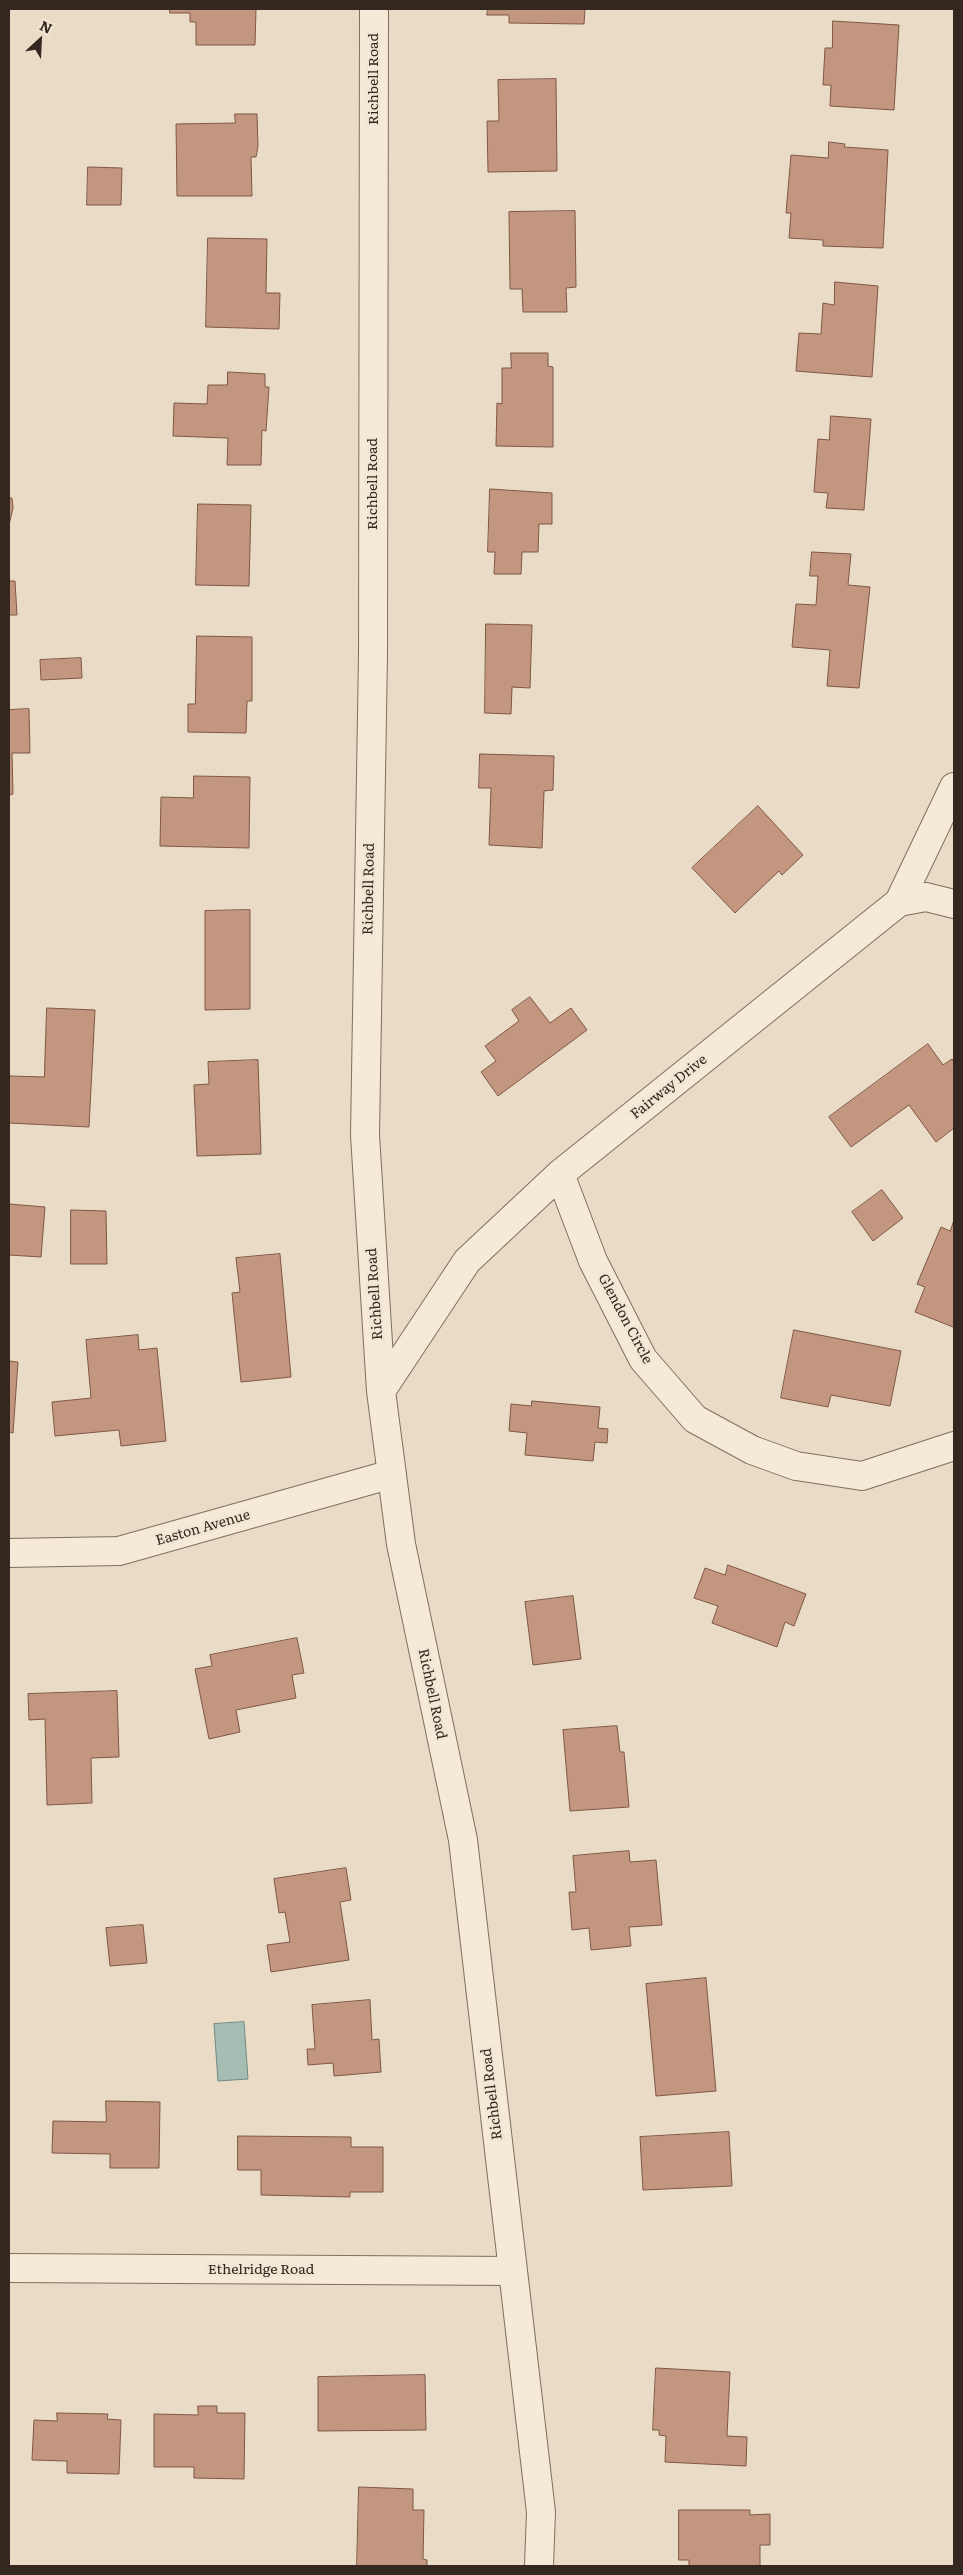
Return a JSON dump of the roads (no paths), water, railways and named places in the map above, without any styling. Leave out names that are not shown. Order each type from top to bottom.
[{"type":"street","name":"Richbell Road","points":[[374,9],[373,654],[365,1135],[381,1391],[401,1544],[463,1840],[541,2512],[539,2566]]},
{"type":"street","name":"Fairway Drive","points":[[381,1391],[467,1261],[560,1174],[899,902],[954,787]]},
{"type":"street","points":[[899,902],[926,897],[954,904]]},
{"type":"street","name":"Glendon Circle","points":[[560,1174],[593,1261],[643,1359],[695,1419],[752,1450],[796,1466],[862,1476],[954,1446]]},
{"type":"street","name":"Easton Avenue","points":[[9,1553],[119,1551],[392,1474]]},
{"type":"street","name":"Ethelridge Road","points":[[9,2268],[513,2271]]}]
